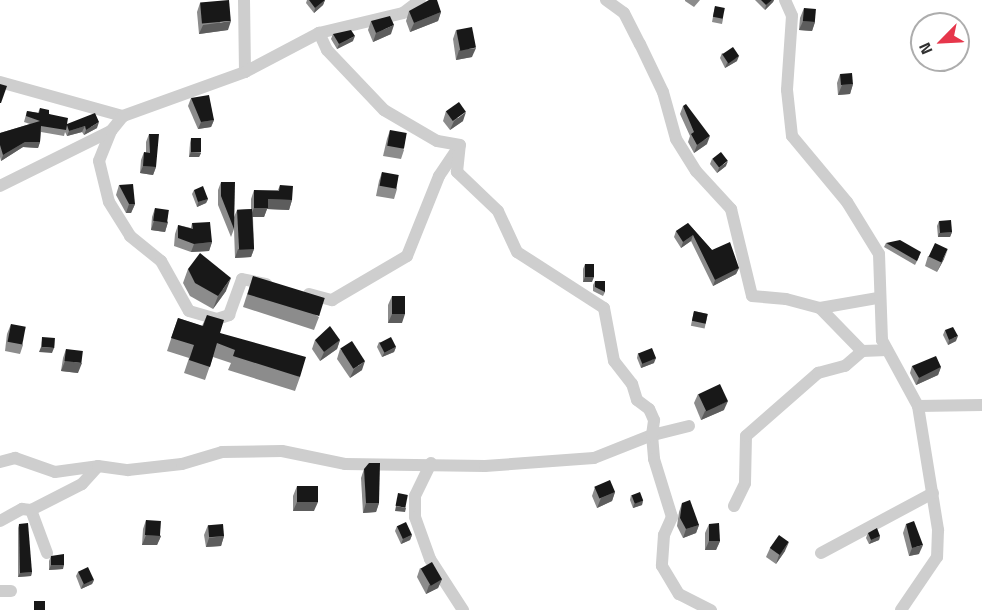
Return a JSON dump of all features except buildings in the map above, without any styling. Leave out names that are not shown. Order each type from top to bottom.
[{"type":"street","points":[[244,0],[245,72]]},
{"type":"street","points":[[279,287],[242,279],[229,315],[217,319],[189,311],[161,261],[130,236],[109,202],[99,161],[111,131],[123,116],[245,72],[319,33],[403,13],[420,0]]},
{"type":"street","points":[[606,0],[624,14],[640,44],[663,92],[676,139],[696,171],[731,209],[752,296],[786,299],[820,308],[878,298]]},
{"type":"street","points":[[786,0],[792,16],[787,90],[792,136],[847,202],[879,254],[878,298],[882,340],[918,406],[933,493],[937,557],[901,610]]},
{"type":"street","points":[[319,33],[327,50],[384,110],[437,141],[460,145]]},
{"type":"street","points":[[0,82],[123,116]]},
{"type":"street","points":[[0,186],[111,131]]},
{"type":"street","points":[[300,292],[332,300],[407,256],[439,176],[460,145]]},
{"type":"street","points":[[460,145],[457,172],[498,211],[517,252],[604,308],[614,361],[632,384],[637,400],[649,409],[654,420],[652,435],[654,459],[672,517],[664,535],[662,566],[679,594],[711,610]]},
{"type":"street","points":[[820,308],[862,351]]},
{"type":"street","points":[[734,506],[745,483],[746,436],[818,373],[845,366],[862,351],[887,350]]},
{"type":"street","points":[[918,406],[982,405]]},
{"type":"street","points":[[0,462],[15,458],[55,472],[98,466],[128,470],[182,464],[222,452],[282,451],[345,464],[431,463],[485,466],[594,458],[652,435],[689,426]]},
{"type":"street","points":[[431,463],[415,496],[415,517],[429,559],[463,610]]},
{"type":"street","points":[[0,522],[22,509],[31,510],[82,484],[98,466]]},
{"type":"street","points":[[821,553],[933,493]]},
{"type":"street","points":[[31,510],[47,554]]}]
